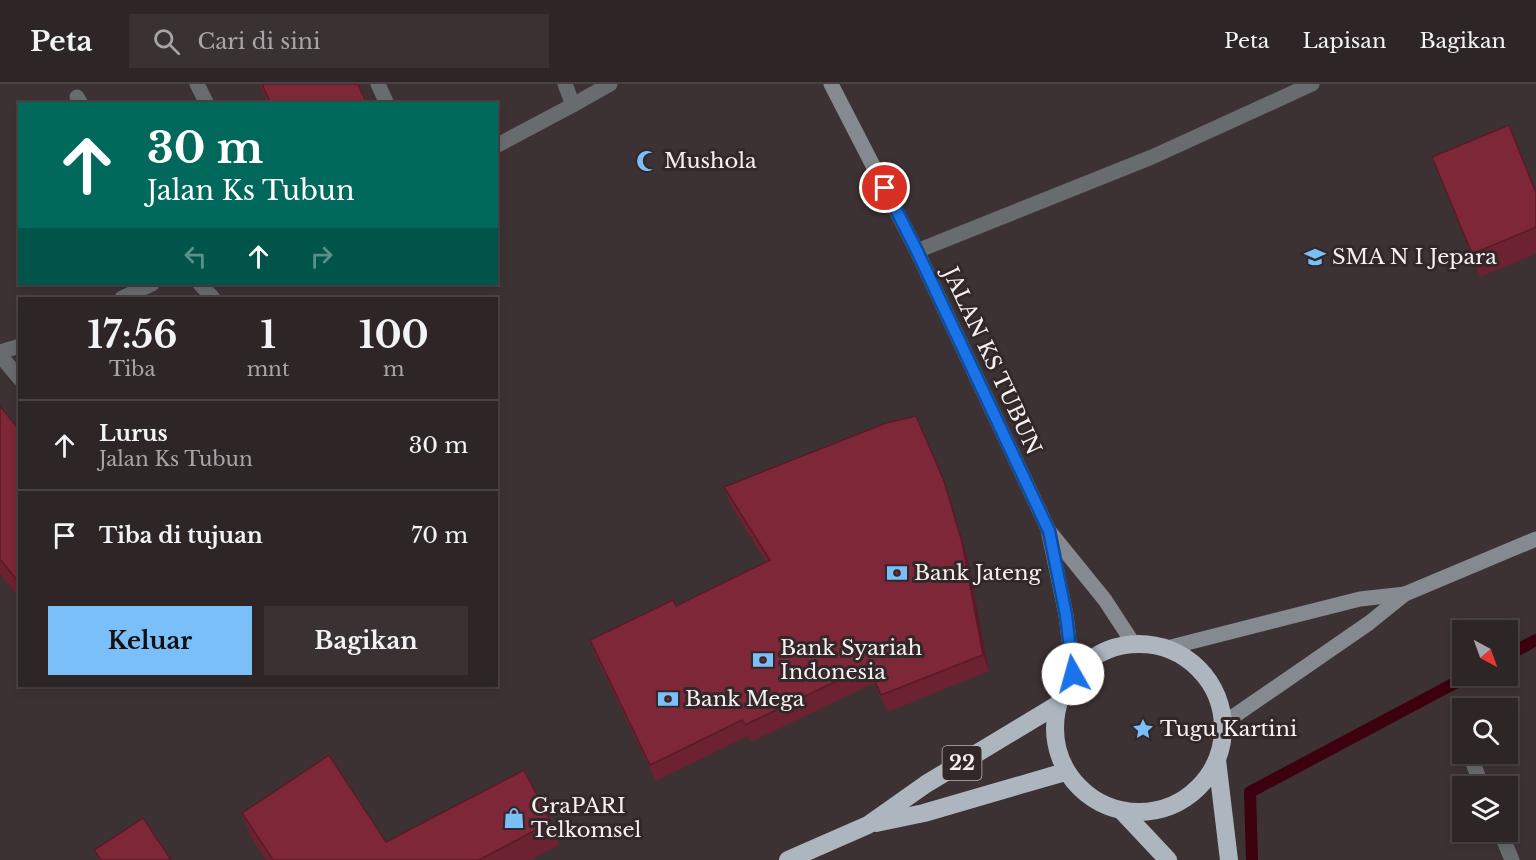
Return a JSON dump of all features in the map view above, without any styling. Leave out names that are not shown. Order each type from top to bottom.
[{"type":"highway","points":[[1217,760],[1202,784],[1179,802],[1152,812],[1124,812],[1089,797],[1065,772],[1054,739],[1057,705],[1073,674],[1100,653],[1133,643],[1167,648],[1196,664],[1215,691],[1224,723],[1217,760],[1229,860]]},
{"type":"highway","name":"22","points":[[868,825],[926,784],[1057,705]]},
{"type":"highway","name":"22","points":[[788,860],[868,825],[924,813],[1065,772]]},
{"type":"highway","points":[[1124,812],[1168,860]]},
{"type":"main road","name":"JALAN KS TUBUN","points":[[831,84],[917,251],[1049,531],[1105,600],[1133,643]]},
{"type":"main road","points":[[1049,531],[1066,615],[1073,674]]},
{"type":"main road","points":[[1167,648],[1349,602],[1405,594],[1536,539]]},
{"type":"main road","points":[[1224,723],[1369,623],[1405,594]]},
{"type":"street","points":[[196,84],[206,102]]},
{"type":"street","points":[[378,84],[386,102]]},
{"type":"street","points":[[565,84],[573,105]]},
{"type":"street","points":[[498,145],[610,84]]},
{"type":"street","points":[[917,251],[1152,157],[1312,84]]},
{"type":"street","points":[[124,297],[150,285]]},
{"type":"street","points":[[201,285],[212,297]]},
{"type":"street","points":[[18,347],[0,353],[18,376]]},
{"type":"street","points":[[1505,842],[1512,860]]},
{"type":"building","points":[[262,84],[358,84],[366,102],[270,102]]},
{"type":"building","points":[[1509,125],[1536,193],[1536,227],[1472,254],[1432,157]]},
{"type":"building","points":[[0,406],[18,428],[18,582],[0,559]]},
{"type":"building","points":[[916,416],[944,481],[962,542],[983,655],[881,695],[868,666],[745,725],[742,720],[650,765],[590,640],[673,600],[676,606],[770,560],[724,487],[886,423]]},
{"type":"building","points":[[329,755],[386,842],[524,770],[551,822],[479,860],[273,860],[242,813]]},
{"type":"building","points":[[143,818],[171,860],[101,860],[94,850]]},
{"type":"waterway","points":[[1518,650],[1536,640]]},
{"type":"waterway","points":[[1252,860],[1250,792],[1452,685]]},
{"type":"place","name":"Mushola","points":[[647,161]]},
{"type":"place","name":"SMA N I Jepara","points":[[1315,257]]},
{"type":"place","name":"Bank Jateng","points":[[897,573]]},
{"type":"place","name":"Bank Syariah Indonesia","points":[[763,660]]},
{"type":"place","name":"Bank Mega","points":[[668,699]]},
{"type":"place","name":"Tugu Kartini","points":[[1143,729]]},
{"type":"place","name":"GraPARI Telkomsel","points":[[514,818]]},
{"type":"route","points":[[885,188],[1049,531],[1066,615],[1073,674]]}]
